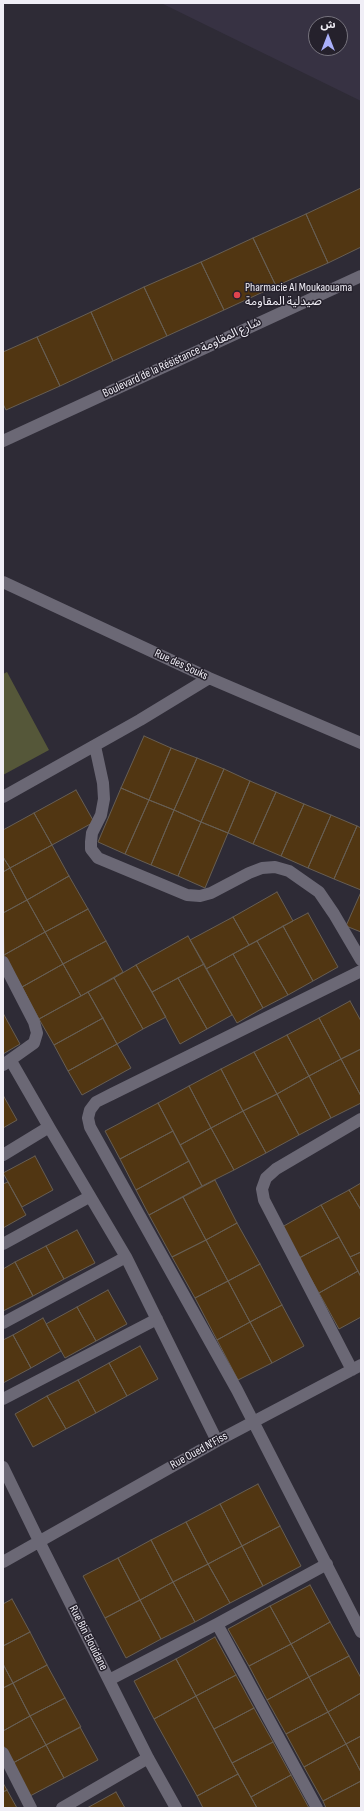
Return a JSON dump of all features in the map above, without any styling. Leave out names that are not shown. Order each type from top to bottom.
[{"type":"street","name":"Boulevard de la Résistance شارع المقاومة","points":[[3,441],[361,276]]},
{"type":"street","name":"Rue des Souks","points":[[3,582],[209,678],[361,743]]},
{"type":"street","points":[[3,798],[95,746],[209,678]]},
{"type":"street","points":[[95,746],[103,783],[104,800],[101,815],[92,833],[91,842],[92,849],[98,858],[187,895],[200,896],[211,893],[249,873],[262,868],[275,867],[289,871],[319,892],[334,914],[361,960]]},
{"type":"street","points":[[3,962],[8,985],[34,1022],[37,1033],[34,1043],[7,1063],[49,1127],[126,1258],[217,1441]]},
{"type":"street","points":[[361,971],[96,1102],[90,1110],[88,1118],[90,1127],[236,1390],[361,1632]]},
{"type":"street","points":[[357,1368],[264,1200],[262,1189],[266,1178],[276,1169],[361,1119]]},
{"type":"street","points":[[3,1155],[49,1127]]},
{"type":"street","points":[[3,1244],[89,1197]]},
{"type":"street","points":[[3,1323],[126,1258]]},
{"type":"street","points":[[3,1399],[157,1319]]},
{"type":"street","name":"Rue Oued N'Fiss","points":[[3,1562],[217,1441],[357,1368]]},
{"type":"street","name":"Rue Bin Elouidane","points":[[3,1467],[148,1758],[176,1808]]},
{"type":"street","points":[[109,1680],[217,1624],[326,1564]]},
{"type":"street","points":[[217,1624],[317,1808]]},
{"type":"street","points":[[3,1753],[30,1808]]},
{"type":"street","points":[[62,1808],[148,1758]]},
{"type":"shaded area","points":[[161,3],[361,3],[361,101]]},
{"type":"green space","points":[[7,672],[49,750],[3,775],[3,674]]},
{"type":"building","points":[[361,188],[361,247],[328,263],[306,214]]},
{"type":"building","points":[[306,214],[328,263],[276,286],[253,238]]},
{"type":"building","points":[[253,238],[276,286],[224,310],[201,262]]},
{"type":"building","points":[[201,262],[224,310],[167,336],[144,287]]},
{"type":"building","points":[[144,287],[167,336],[113,361],[91,312]]},
{"type":"building","points":[[91,312],[113,361],[60,386],[37,337]]},
{"type":"building","points":[[37,337],[60,386],[6,410],[3,404],[3,352]]},
{"type":"building","points":[[144,736],[171,748],[149,800],[121,788]]},
{"type":"building","points":[[171,748],[197,758],[174,810],[149,800]]},
{"type":"building","points":[[197,758],[224,769],[201,822],[174,810]]},
{"type":"building","points":[[224,769],[250,781],[228,833],[201,822]]},
{"type":"building","points":[[250,781],[276,792],[253,844],[228,833]]},
{"type":"building","points":[[121,788],[149,800],[125,854],[98,842]]},
{"type":"building","points":[[76,790],[94,822],[52,845],[34,813]]},
{"type":"building","points":[[276,792],[304,804],[281,856],[253,844]]},
{"type":"building","points":[[149,800],[174,810],[151,865],[125,854]]},
{"type":"building","points":[[304,804],[331,815],[308,868],[281,856]]},
{"type":"building","points":[[174,810],[201,822],[178,876],[151,865]]},
{"type":"building","points":[[34,813],[52,845],[10,868],[3,857],[3,830]]},
{"type":"building","points":[[331,815],[357,826],[334,879],[308,868]]},
{"type":"building","points":[[201,822],[228,833],[205,888],[178,876]]},
{"type":"building","points":[[357,826],[361,828],[361,890],[334,879]]},
{"type":"building","points":[[52,845],[69,876],[27,900],[10,868]]},
{"type":"building","points":[[3,857],[10,868],[3,872]]},
{"type":"building","points":[[10,868],[27,900],[3,913],[3,872]]},
{"type":"building","points":[[69,876],[88,909],[45,932],[27,900]]},
{"type":"building","points":[[277,892],[293,921],[249,945],[233,917]]},
{"type":"building","points":[[361,892],[361,932],[346,926]]},
{"type":"building","points":[[27,900],[45,932],[4,955],[3,913]]},
{"type":"building","points":[[88,909],[106,941],[63,964],[45,932]]},
{"type":"building","points":[[308,913],[338,967],[313,981],[283,926]]},
{"type":"building","points":[[233,917],[249,945],[206,969],[190,940]]},
{"type":"building","points":[[283,926],[313,981],[288,995],[257,941]]},
{"type":"building","points":[[45,932],[63,964],[22,987],[4,955]]},
{"type":"building","points":[[188,936],[204,964],[152,992],[136,965]]},
{"type":"building","points":[[106,941],[123,972],[81,996],[63,964]]},
{"type":"building","points":[[257,941],[288,995],[263,1008],[233,954]]},
{"type":"building","points":[[233,954],[263,1008],[237,1023],[206,969]]},
{"type":"building","points":[[63,964],[81,996],[39,1019],[22,987]]},
{"type":"building","points":[[204,964],[232,1015],[207,1029],[178,978]]},
{"type":"building","points":[[136,965],[166,1017],[143,1029],[114,978]]},
{"type":"building","points":[[114,978],[143,1029],[117,1044],[88,992]]},
{"type":"building","points":[[178,978],[207,1029],[180,1044],[152,992]]},
{"type":"building","points":[[88,992],[103,1018],[54,1045],[39,1019]]},
{"type":"building","points":[[350,1001],[361,1021],[361,1049],[341,1059],[319,1018]]},
{"type":"building","points":[[3,1013],[20,1044],[3,1054]]},
{"type":"building","points":[[103,1018],[117,1044],[68,1071],[54,1045]]},
{"type":"building","points":[[319,1018],[341,1059],[309,1076],[287,1035]]},
{"type":"building","points":[[287,1035],[309,1076],[277,1094],[254,1052]]},
{"type":"building","points":[[117,1044],[131,1068],[82,1095],[68,1071]]},
{"type":"building","points":[[361,1049],[361,1096],[341,1059]]},
{"type":"building","points":[[254,1052],[277,1094],[243,1111],[221,1069]]},
{"type":"building","points":[[341,1059],[361,1096],[361,1103],[331,1118],[309,1076]]},
{"type":"building","points":[[221,1069],[243,1111],[211,1128],[189,1086]]},
{"type":"building","points":[[309,1076],[331,1118],[299,1135],[277,1094]]},
{"type":"building","points":[[189,1086],[211,1128],[180,1145],[158,1103]]},
{"type":"building","points":[[277,1094],[299,1135],[266,1153],[243,1111]]},
{"type":"building","points":[[3,1095],[17,1120],[3,1128]]},
{"type":"building","points":[[158,1103],[173,1131],[120,1159],[105,1131]]},
{"type":"building","points":[[243,1111],[266,1153],[234,1170],[211,1128]]},
{"type":"building","points":[[211,1128],[234,1170],[202,1186],[180,1145]]},
{"type":"building","points":[[173,1131],[189,1161],[136,1190],[120,1159]]},
{"type":"building","points":[[35,1156],[53,1190],[22,1207],[3,1173]]},
{"type":"building","points":[[189,1161],[202,1186],[149,1215],[136,1190]]},
{"type":"building","points":[[215,1180],[237,1223],[206,1240],[183,1197]]},
{"type":"building","points":[[8,1182],[26,1215],[3,1228],[3,1184]]},
{"type":"building","points":[[361,1183],[361,1210],[349,1190]]},
{"type":"building","points":[[349,1190],[361,1210],[361,1252],[350,1257],[321,1205]]},
{"type":"building","points":[[183,1197],[206,1240],[172,1257],[149,1215]]},
{"type":"building","points":[[321,1205],[339,1237],[299,1258],[282,1227]]},
{"type":"building","points":[[237,1223],[260,1264],[228,1281],[206,1240]]},
{"type":"building","points":[[77,1230],[95,1263],[64,1279],[46,1246]]},
{"type":"building","points":[[339,1237],[358,1271],[319,1293],[299,1258]]},
{"type":"building","points":[[206,1240],[228,1281],[195,1298],[172,1257]]},
{"type":"building","points":[[46,1246],[64,1279],[33,1296],[15,1262]]},
{"type":"building","points":[[361,1252],[361,1277],[350,1257]]},
{"type":"building","points":[[15,1262],[33,1296],[3,1311],[3,1269]]},
{"type":"building","points":[[260,1264],[282,1305],[250,1322],[228,1281]]},
{"type":"building","points":[[358,1271],[361,1277],[361,1317],[339,1329],[319,1293]]},
{"type":"building","points":[[228,1281],[250,1322],[217,1340],[195,1298]]},
{"type":"building","points":[[108,1290],[127,1324],[96,1341],[77,1307]]},
{"type":"building","points":[[282,1305],[304,1346],[272,1363],[250,1322]]},
{"type":"building","points":[[77,1307],[96,1341],[65,1358],[46,1324]]},
{"type":"building","points":[[43,1318],[61,1351],[31,1368],[13,1335]]},
{"type":"building","points":[[250,1322],[272,1363],[238,1380],[217,1340]]},
{"type":"building","points":[[13,1335],[31,1368],[3,1383],[3,1340]]},
{"type":"building","points":[[140,1346],[158,1379],[127,1396],[109,1363]]},
{"type":"building","points":[[109,1363],[127,1396],[96,1413],[78,1380]]},
{"type":"building","points":[[78,1380],[96,1413],[66,1429],[47,1396]]},
{"type":"building","points":[[47,1396],[66,1429],[33,1447],[15,1414]]},
{"type":"building","points":[[258,1484],[280,1526],[242,1546],[220,1504]]},
{"type":"building","points":[[220,1504],[242,1546],[208,1564],[186,1522]]},
{"type":"building","points":[[186,1522],[208,1564],[173,1582],[151,1540]]},
{"type":"building","points":[[280,1526],[301,1566],[263,1586],[242,1546]]},
{"type":"building","points":[[151,1540],[173,1582],[140,1600],[118,1558]]},
{"type":"building","points":[[242,1546],[263,1586],[230,1603],[208,1564]]},
{"type":"building","points":[[118,1558],[140,1600],[105,1618],[83,1576]]},
{"type":"building","points":[[208,1564],[230,1603],[195,1622],[173,1582]]},
{"type":"building","points":[[173,1582],[195,1622],[161,1639],[140,1600]]},
{"type":"building","points":[[310,1585],[330,1622],[291,1644],[270,1606]]},
{"type":"building","points":[[12,1599],[30,1632],[3,1646],[3,1604]]},
{"type":"building","points":[[140,1600],[161,1639],[126,1658],[105,1618]]},
{"type":"building","points":[[270,1606],[291,1644],[249,1666],[228,1629]]},
{"type":"building","points":[[330,1622],[349,1656],[309,1677],[291,1644]]},
{"type":"building","points":[[30,1632],[47,1665],[13,1683],[3,1664],[3,1646]]},
{"type":"building","points":[[215,1637],[236,1675],[196,1696],[176,1659]]},
{"type":"building","points":[[291,1644],[309,1677],[267,1700],[249,1666]]},
{"type":"building","points":[[349,1656],[361,1678],[361,1693],[328,1712],[309,1677]]},
{"type":"building","points":[[176,1659],[196,1696],[154,1719],[134,1681]]},
{"type":"building","points":[[3,1664],[13,1683],[3,1688]]},
{"type":"building","points":[[47,1665],[65,1698],[30,1716],[13,1683]]},
{"type":"building","points":[[236,1675],[254,1708],[214,1729],[196,1696]]},
{"type":"building","points":[[309,1677],[328,1712],[286,1734],[267,1700]]},
{"type":"building","points":[[13,1683],[30,1716],[3,1731],[3,1688]]},
{"type":"building","points":[[361,1693],[361,1736],[346,1744],[328,1712]]},
{"type":"building","points":[[196,1696],[238,1774],[197,1796],[154,1719]]},
{"type":"building","points":[[65,1698],[81,1727],[46,1745],[30,1716]]},
{"type":"building","points":[[254,1708],[273,1742],[232,1763],[214,1729]]},
{"type":"building","points":[[328,1712],[346,1744],[304,1767],[286,1734]]},
{"type":"building","points":[[30,1716],[46,1745],[13,1763],[3,1745],[3,1731]]},
{"type":"building","points":[[80,1727],[98,1760],[64,1778],[46,1745]]},
{"type":"building","points":[[361,1736],[361,1772],[346,1744]]},
{"type":"building","points":[[273,1742],[291,1775],[251,1797],[232,1763]]},
{"type":"building","points":[[346,1744],[361,1772],[361,1781],[323,1801],[304,1767]]},
{"type":"building","points":[[46,1745],[64,1778],[30,1796],[13,1763]]},
{"type":"building","points":[[238,1774],[257,1808],[203,1808],[197,1796]]},
{"type":"building","points":[[291,1775],[309,1808],[257,1808],[251,1797]]},
{"type":"building","points":[[361,1781],[361,1808],[326,1808],[323,1801]]},
{"type":"building","points":[[3,1783],[7,1790],[3,1792]]},
{"type":"building","points":[[7,1790],[17,1808],[3,1808],[3,1792]]},
{"type":"building","points":[[116,1792],[125,1808],[87,1808]]},
{"type":"place","name":"Pharmacie Al Moukaouama صيدلية المقاومة","points":[[237,295]]}]
